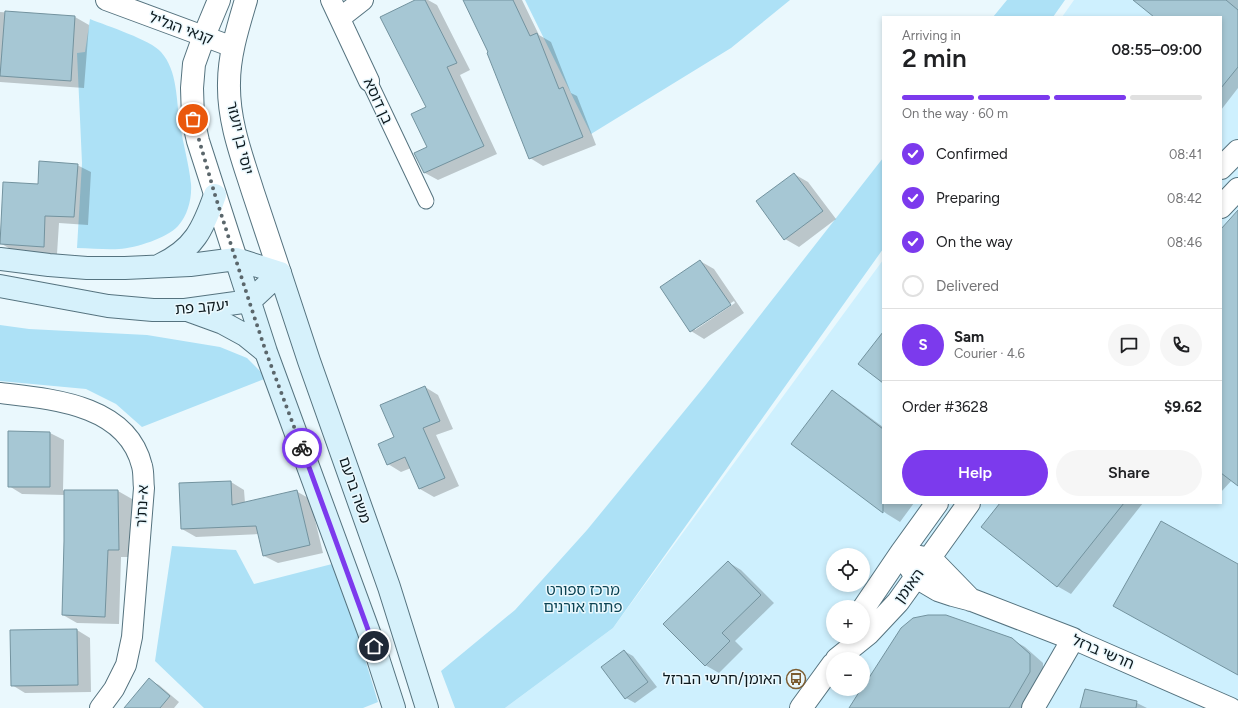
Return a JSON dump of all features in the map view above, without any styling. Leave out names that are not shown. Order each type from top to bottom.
[{"type":"main road","points":[[155,268],[179,255],[193,242],[201,229],[215,195]]},
{"type":"main road","points":[[0,259],[87,268],[155,268],[236,260],[280,273]]},
{"type":"main road","points":[[236,260],[266,352],[374,646],[394,708]]},
{"type":"main road","name":"יעקב פת","points":[[0,286],[108,306],[153,310],[185,310],[250,302],[280,273]]},
{"type":"main road","name":"משה ברעם","points":[[280,273],[312,369],[389,587],[402,633],[427,708]]},
{"type":"main road","points":[[185,310],[223,323],[245,335],[266,352]]},
{"type":"street","name":"קנאי הגליל","points":[[106,0],[233,47]]},
{"type":"street","points":[[219,0],[194,64],[192,88],[193,119],[236,260]]},
{"type":"street","name":"יוסי בן יועזר","points":[[246,0],[233,47],[229,83],[230,104],[241,154],[280,273]]},
{"type":"street","name":"בן דוסא","points":[[332,0],[426,201]]},
{"type":"street","points":[[340,18],[363,0]]},
{"type":"street","points":[[1222,167],[1238,151]]},
{"type":"street","points":[[1222,206],[1238,189]]},
{"type":"street","name":"א-נת'ר","points":[[0,393],[52,399],[93,411],[119,427],[134,445],[142,466],[144,488],[132,637],[126,665],[114,690],[100,708]]},
{"type":"street","name":"האומן","points":[[869,600],[936,504]]},
{"type":"street","name":"האומן","points":[[846,652],[868,634],[887,615],[969,504]]},
{"type":"street","name":"חרשי ברזל","points":[[901,553],[929,559],[936,564],[972,600]]},
{"type":"street","name":"חרשי ברזל","points":[[901,553],[916,577],[938,590],[972,600],[1073,639],[1231,708]]},
{"type":"street","points":[[1033,708],[1073,639]]},
{"type":"street","points":[[801,708],[826,674]]},
{"type":"shaded area","points":[[1074,0],[1238,0],[1238,708],[505,708],[613,628],[882,261],[882,504],[1222,504],[1222,16],[1063,16]]},
{"type":"green space","points":[[525,0],[790,0],[731,48],[591,134]]},
{"type":"green space","points":[[1007,0],[1065,0],[1054,16],[994,16]]},
{"type":"green space","points":[[90,19],[156,47],[167,60],[171,68],[175,86],[180,124],[190,176],[191,189],[189,206],[178,226],[167,235],[142,244],[119,249],[77,248],[82,163],[77,53],[85,52]]},
{"type":"green space","name":"מרכז ספורט פתוח אורנים","points":[[882,159],[882,250],[613,628],[505,708],[455,708],[441,671],[515,610],[587,530],[704,387]]},
{"type":"green space","points":[[0,325],[29,329],[147,335],[220,347],[247,358],[267,378],[142,427],[116,404],[86,389],[0,381]]},
{"type":"green space","points":[[172,546],[236,550],[254,584],[336,563],[378,702],[363,708],[204,708],[155,661]]},
{"type":"building","points":[[415,0],[425,0],[457,63],[447,67],[484,146],[424,173],[414,153],[427,147],[411,114],[426,107],[380,17]]},
{"type":"building","points":[[463,0],[513,0],[530,36],[537,33],[559,89],[563,87],[583,137],[529,159],[487,53],[488,52]]},
{"type":"building","points":[[1133,0],[1226,0],[1238,10],[1238,67],[1222,87],[1222,16],[1153,16]]},
{"type":"building","points":[[5,11],[75,16],[71,81],[0,76]]},
{"type":"building","points":[[39,161],[78,164],[74,217],[45,216],[44,247],[0,244],[3,182],[38,184]]},
{"type":"building","points":[[794,173],[823,211],[784,240],[756,201]]},
{"type":"building","points":[[1238,210],[1238,486],[1222,474],[1222,228]]},
{"type":"building","points":[[700,260],[731,305],[690,332],[660,287]]},
{"type":"building","points":[[882,333],[882,382],[858,364]]},
{"type":"building","points":[[425,386],[440,421],[423,428],[445,478],[419,489],[405,457],[387,465],[378,444],[394,437],[380,405]]},
{"type":"building","points":[[832,390],[882,428],[883,513],[791,444]]},
{"type":"building","points":[[8,431],[50,432],[50,487],[8,487]]},
{"type":"building","points":[[231,481],[232,505],[297,490],[310,545],[263,556],[256,526],[181,529],[179,483]]},
{"type":"building","points":[[64,490],[118,490],[119,550],[108,550],[105,617],[62,615]]},
{"type":"building","points":[[999,504],[1123,504],[1057,587],[981,527]]},
{"type":"building","points":[[1161,521],[1238,564],[1238,675],[1113,606]]},
{"type":"building","points":[[728,561],[761,595],[722,633],[730,641],[705,666],[663,624]]},
{"type":"building","points":[[928,615],[946,615],[1012,638],[1030,654],[1030,672],[1009,708],[849,708],[857,696],[870,696],[870,676],[901,628],[913,618]]},
{"type":"building","points":[[77,629],[78,685],[11,686],[10,630]]},
{"type":"building","points":[[624,650],[648,682],[625,699],[601,667]]},
{"type":"building","points":[[149,678],[170,696],[160,708],[124,708]]},
{"type":"building","points":[[1085,689],[1137,701],[1136,708],[1080,708]]},
{"type":"way so far","points":[[193,119],[198,140],[252,310],[302,448]]},
{"type":"place","name":"האומן/חרשי הברזל","points":[[796,679]]},
{"type":"route","points":[[302,448],[374,646]]}]
